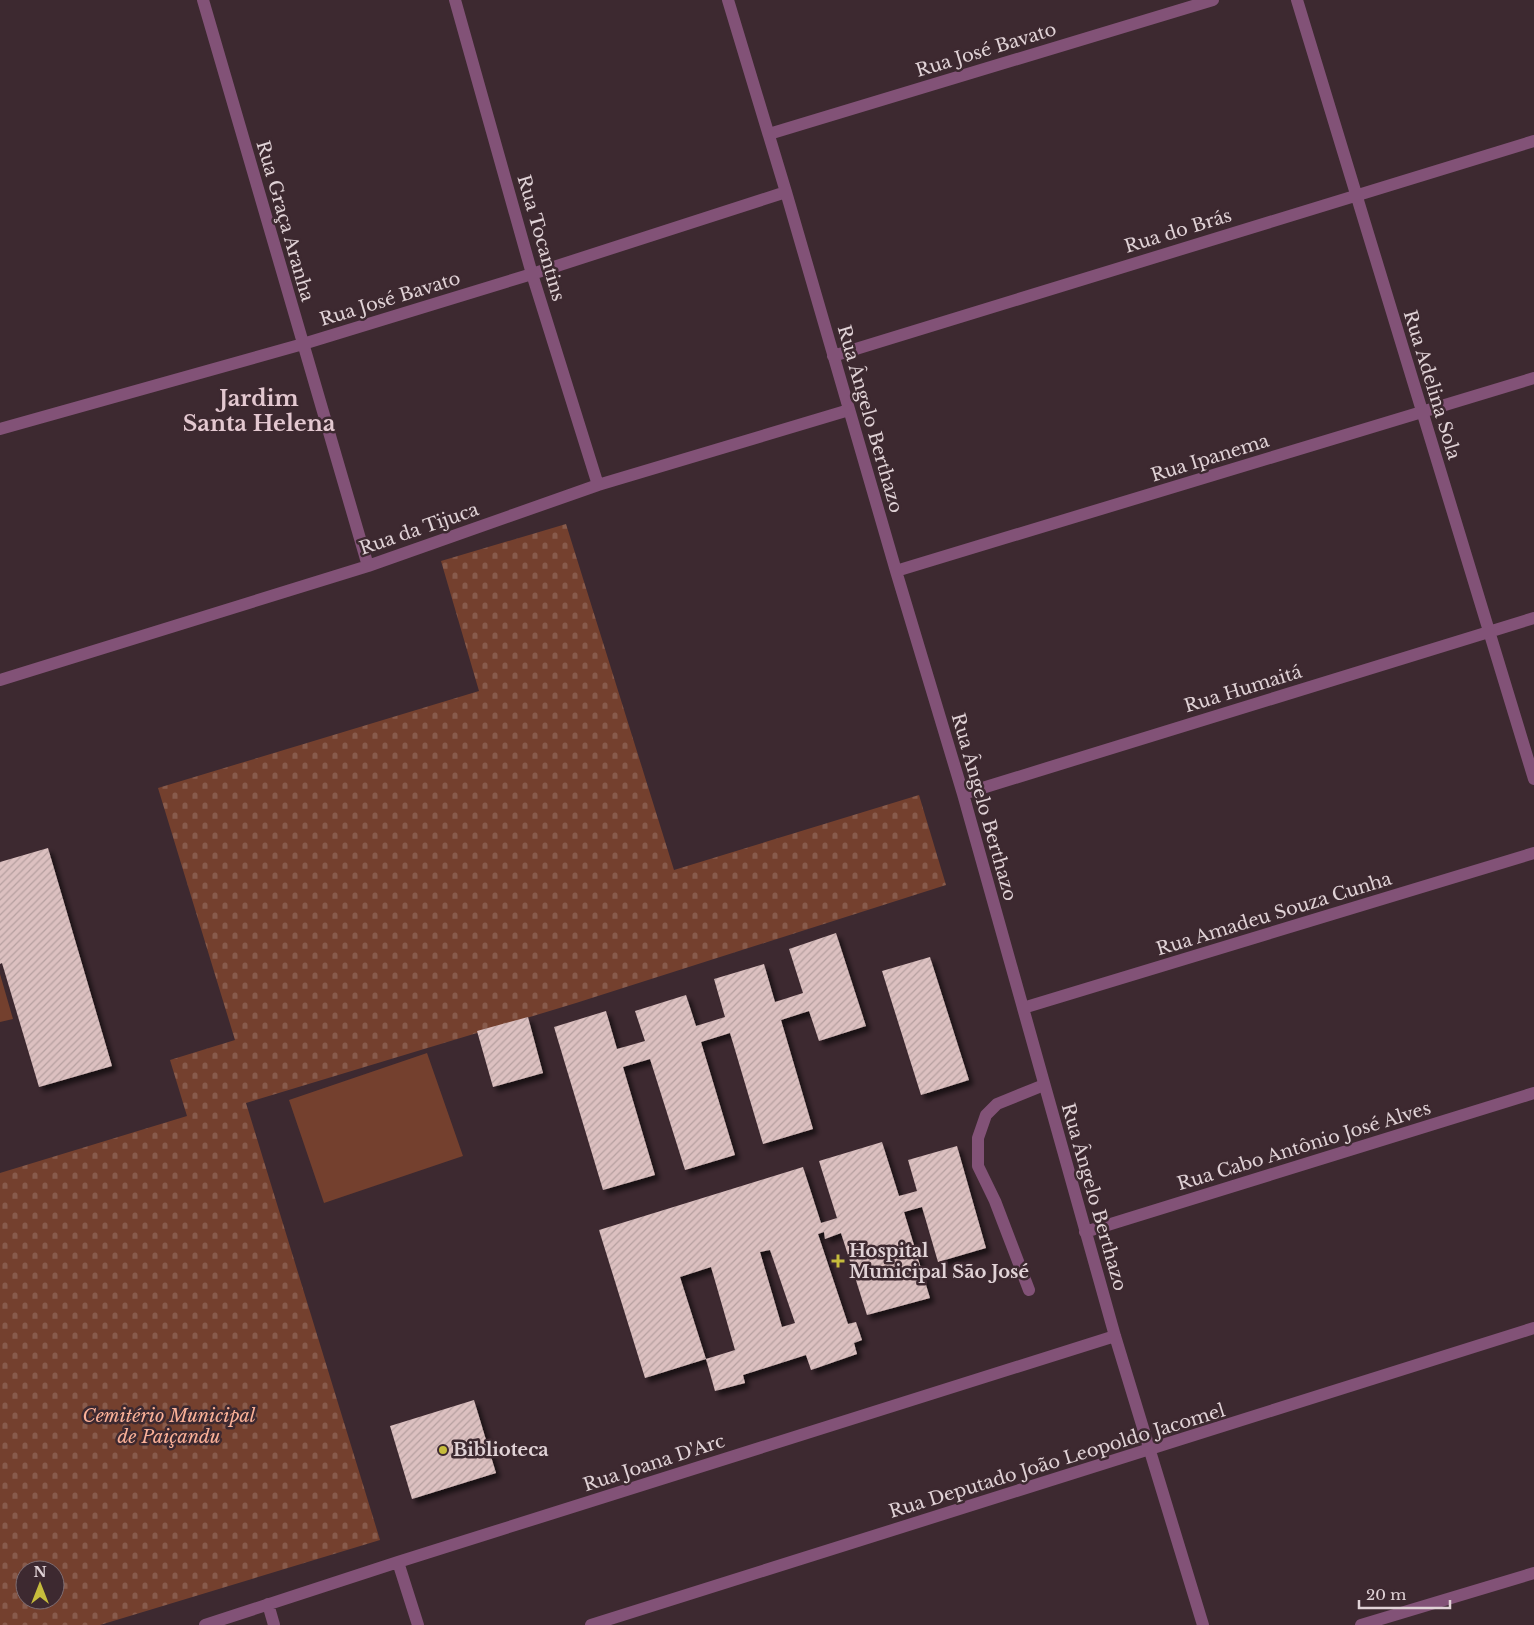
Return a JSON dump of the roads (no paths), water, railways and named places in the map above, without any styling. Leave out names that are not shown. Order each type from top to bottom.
[{"type":"street","name":"Rua Graça Aranha","points":[[203,0],[368,566]]},
{"type":"street","name":"Rua Tocantins","points":[[455,0],[532,274],[598,485]]},
{"type":"street","name":"Rua Ângelo Berthazo","points":[[728,0],[963,794],[1115,1336],[1203,1625]]},
{"type":"street","name":"Rua José Bavato","points":[[769,134],[1213,0]]},
{"type":"street","name":"Rua Adelina Sola","points":[[1297,0],[1534,779]]},
{"type":"street","name":"Rua do Brás","points":[[833,356],[1534,140]]},
{"type":"street","name":"Rua José Bavato","points":[[0,429],[303,344],[532,274],[786,192]]},
{"type":"street","name":"Rua Ipanema","points":[[896,571],[1534,378]]},
{"type":"street","name":"Rua da Tijuca","points":[[0,680],[368,566],[598,485],[849,410]]},
{"type":"street","name":"Rua Humaitá","points":[[963,794],[1534,618]]},
{"type":"street","name":"Rua Amadeu Souza Cunha","points":[[1023,1008],[1534,853]]},
{"type":"street","points":[[1029,1290],[995,1201],[978,1166],[978,1138],[986,1115],[997,1104],[1044,1085]]},
{"type":"street","name":"Rua Cabo Antônio José Alves","points":[[1085,1232],[1534,1093]]},
{"type":"street","name":"Rua Deputado João Leopoldo Jacomel","points":[[591,1625],[1149,1451],[1534,1328]]},
{"type":"street","name":"Rua Joana D'Arc","points":[[205,1625],[398,1562],[1115,1336]]},
{"type":"street","points":[[398,1562],[418,1625]]},
{"type":"street","points":[[1360,1625],[1534,1574]]},
{"type":"street","points":[[268,1604],[274,1625]]},
{"type":"place","name":"Hospital Municipal São José","points":[[838,1261]]},
{"type":"place","name":"Biblioteca","points":[[443,1450]]},
{"type":"district","name":"Jardim Santa Helena","points":[[259,410]]},
{"type":"park label","name":"Cemitério Municipal de Paiçandu","points":[[169,1426]]}]
